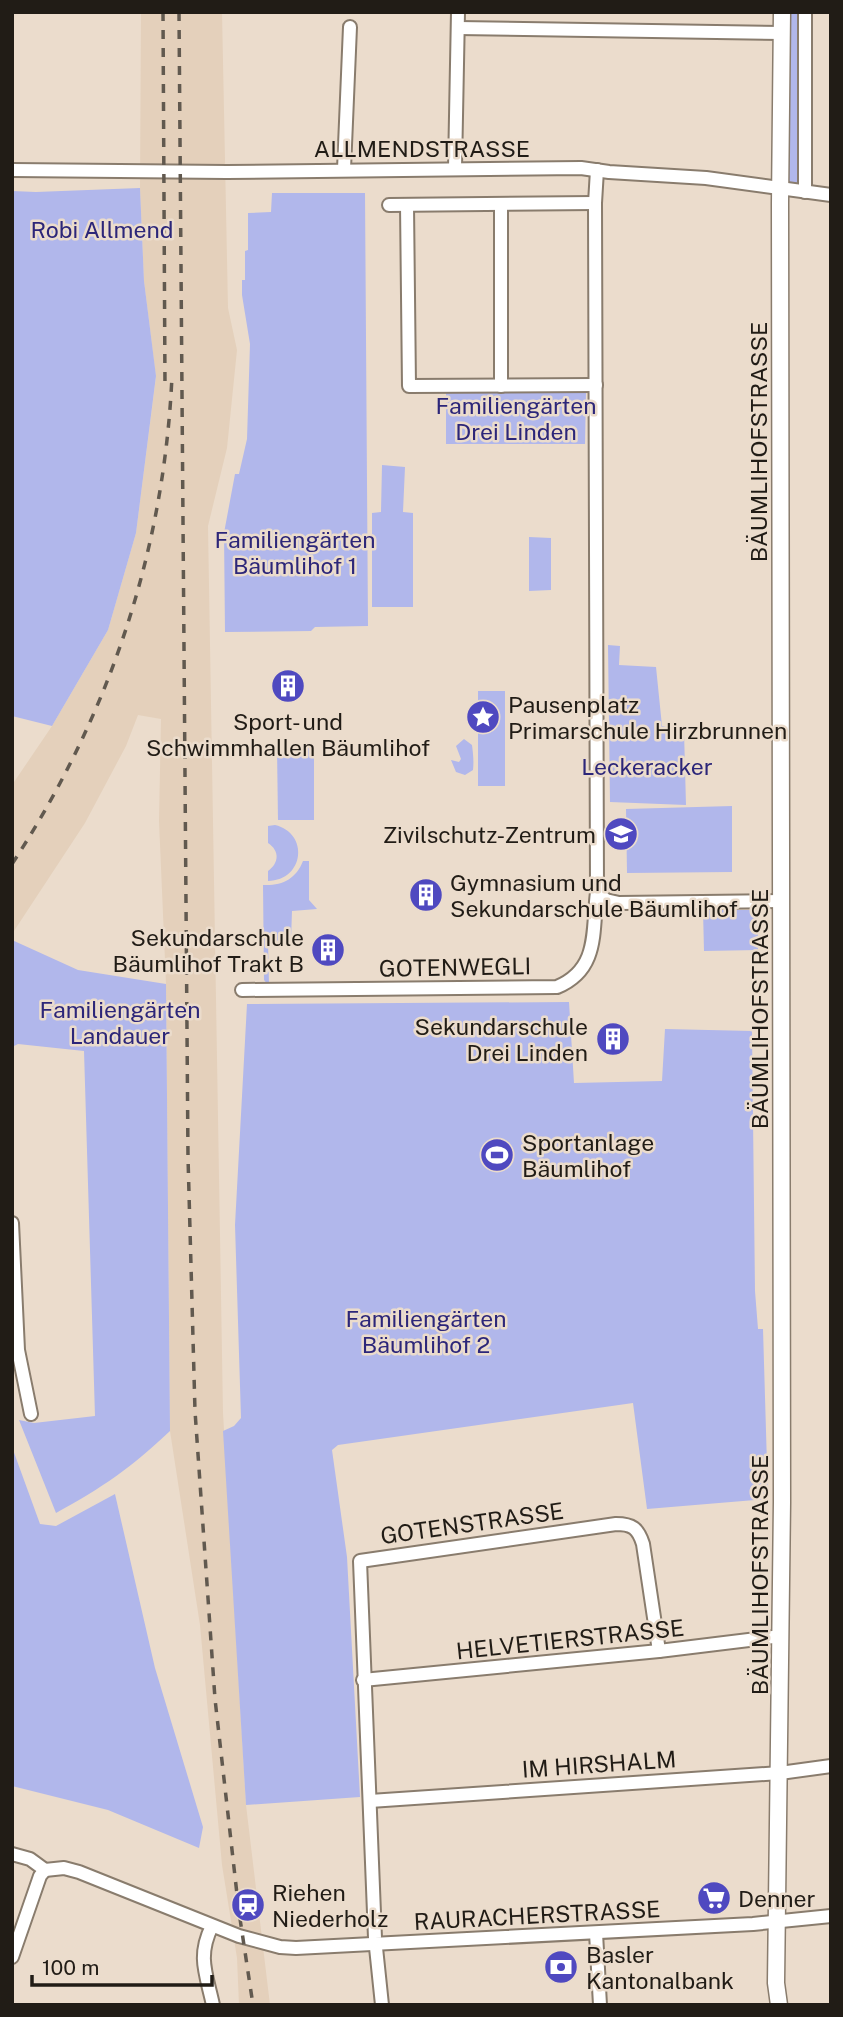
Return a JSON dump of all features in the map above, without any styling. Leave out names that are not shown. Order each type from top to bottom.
[{"type":"main road","name":"BÄUMLIHOFSTRASSE","points":[[779,2005],[776,1983],[781,1636],[782,12]]},
{"type":"street","points":[[455,168],[458,12]]},
{"type":"street","points":[[805,12],[805,192]]},
{"type":"street","points":[[344,169],[351,27]]},
{"type":"street","points":[[458,27],[782,33]]},
{"type":"street","name":"ALLMENDSTRASSE","points":[[12,170],[227,172],[580,168],[706,178],[831,195]]},
{"type":"street","name":"GOTENWEGLI","points":[[242,990],[557,987],[569,980],[589,959],[593,944],[597,892],[597,170]]},
{"type":"street","points":[[389,205],[595,203]]},
{"type":"street","points":[[501,204],[501,386]]},
{"type":"street","points":[[407,205],[409,386],[596,385]]},
{"type":"street","points":[[597,892],[606,900],[619,904],[782,901]]},
{"type":"street","points":[[12,1223],[15,1350],[31,1414]]},
{"type":"street","name":"GOTENSTRASSE","points":[[382,2005],[376,1944],[360,1561],[628,1524],[635,1527],[640,1534],[659,1651]]},
{"type":"street","name":"HELVETIERSTRASSE","points":[[363,1680],[659,1651],[781,1636]]},
{"type":"street","name":"IM HIRSHALM","points":[[370,1801],[780,1773],[831,1766]]},
{"type":"street","name":"RAURACHERSTRASSE","points":[[12,1854],[30,1859],[45,1870],[64,1868],[79,1872],[212,1926],[279,1947],[596,1933],[831,1916]]},
{"type":"street","points":[[12,1956],[39,1879],[45,1870]]},
{"type":"street","points":[[212,1926],[203,1944],[204,1964],[213,2005]]},
{"type":"street","points":[[596,1933],[600,2005]]},
{"type":"shaded area","points":[[141,12],[222,12],[228,308],[237,350],[227,448],[208,526],[223,1413],[246,1805],[270,2005],[239,2005],[237,1958],[222,1865],[200,1625],[170,1431],[166,984],[159,821],[161,719],[138,715],[126,746],[85,823],[12,934],[12,785],[52,726],[108,630],[136,533],[156,377],[144,281],[140,188]]},
{"type":"green space","points":[[782,12],[805,12],[805,192],[780,188]]},
{"type":"green space","name":"Robi Allmend","points":[[140,188],[144,281],[156,376],[136,533],[108,630],[52,726],[12,716],[12,191]]},
{"type":"green space","name":"Familiengärten Bäumlihof 1","points":[[272,193],[365,193],[368,626],[315,627],[311,631],[225,632],[224,533],[235,474],[239,474],[247,439],[250,344],[242,280],[245,280],[245,251],[248,250],[248,213],[271,212]]},
{"type":"green space","name":"Familiengärten Drei Linden","points":[[446,392],[586,392],[585,444],[446,444]]},
{"type":"green space","points":[[382,465],[405,467],[403,512],[413,513],[413,607],[372,607],[372,513],[381,512]]},
{"type":"green space","points":[[529,537],[551,538],[551,590],[529,591]]},
{"type":"green space","name":"Leckeracker","points":[[608,645],[620,646],[619,665],[656,667],[662,726],[684,731],[686,805],[610,802]]},
{"type":"green space","points":[[478,691],[505,691],[505,786],[478,786]]},
{"type":"green space","points":[[464,739],[472,745],[473,760],[473,770],[465,775],[456,772],[451,760],[459,762],[461,759],[456,746]]},
{"type":"green space","points":[[277,748],[314,748],[314,820],[278,820]]},
{"type":"green space","points":[[732,806],[732,872],[627,873],[626,809]]},
{"type":"green space","points":[[275,825],[293,837],[298,856],[289,873],[280,879],[268,881],[268,871],[277,857],[275,850],[268,843],[268,826]]},
{"type":"green space","points":[[303,861],[309,861],[309,900],[317,909],[292,911],[291,940],[268,941],[269,986],[264,980],[263,885],[288,880]]},
{"type":"green space","points":[[703,910],[758,910],[758,950],[704,951]]},
{"type":"green space","name":"Familiengärten Landauer","points":[[12,940],[78,970],[166,984],[170,1431],[116,1476],[56,1513],[19,1420],[34,1423],[95,1416],[84,1051],[18,1044],[12,1047]]},
{"type":"green space","name":"Familiengärten Bäumlihof 2","points":[[569,1002],[574,1083],[662,1081],[665,1029],[752,1031],[755,1291],[758,1329],[763,1329],[768,1499],[647,1509],[633,1403],[338,1445],[332,1450],[347,1557],[360,1797],[246,1805],[223,1431],[234,1426],[241,1418],[235,1225],[247,1004]]},
{"type":"green space","points":[[12,1447],[40,1524],[56,1526],[115,1494],[155,1668],[203,1827],[199,1848],[108,1810],[12,1786]]},
{"type":"railway","points":[[163,12],[165,387]]},
{"type":"railway","points":[[179,12],[188,1157],[195,1411],[215,1699],[239,1912],[253,2005]]},
{"type":"railway","points":[[12,864],[77,750],[125,631],[157,506],[167,442],[172,376]]},
{"type":"place","name":"Sport- und Schwimmhallen Bäumlihof","points":[[288,686]]},
{"type":"place","name":"Pausenplatz Primarschule Hirzbrunnen","points":[[483,717]]},
{"type":"place","name":"Zivilschutz-Zentrum","points":[[621,834]]},
{"type":"place","name":"Gymnasium und Sekundarschule Bäumlihof","points":[[426,895]]},
{"type":"place","name":"Sekundarschule Bäumlihof Trakt B","points":[[328,950]]},
{"type":"place","name":"Sekundarschule Drei Linden","points":[[613,1039]]},
{"type":"place","name":"Sportanlage Bäumlihof","points":[[497,1155]]},
{"type":"place","name":"Denner","points":[[714,1898]]},
{"type":"place","name":"Riehen Niederholz","points":[[248,1905]]},
{"type":"place","name":"Basler Kantonalbank","points":[[561,1967]]}]
